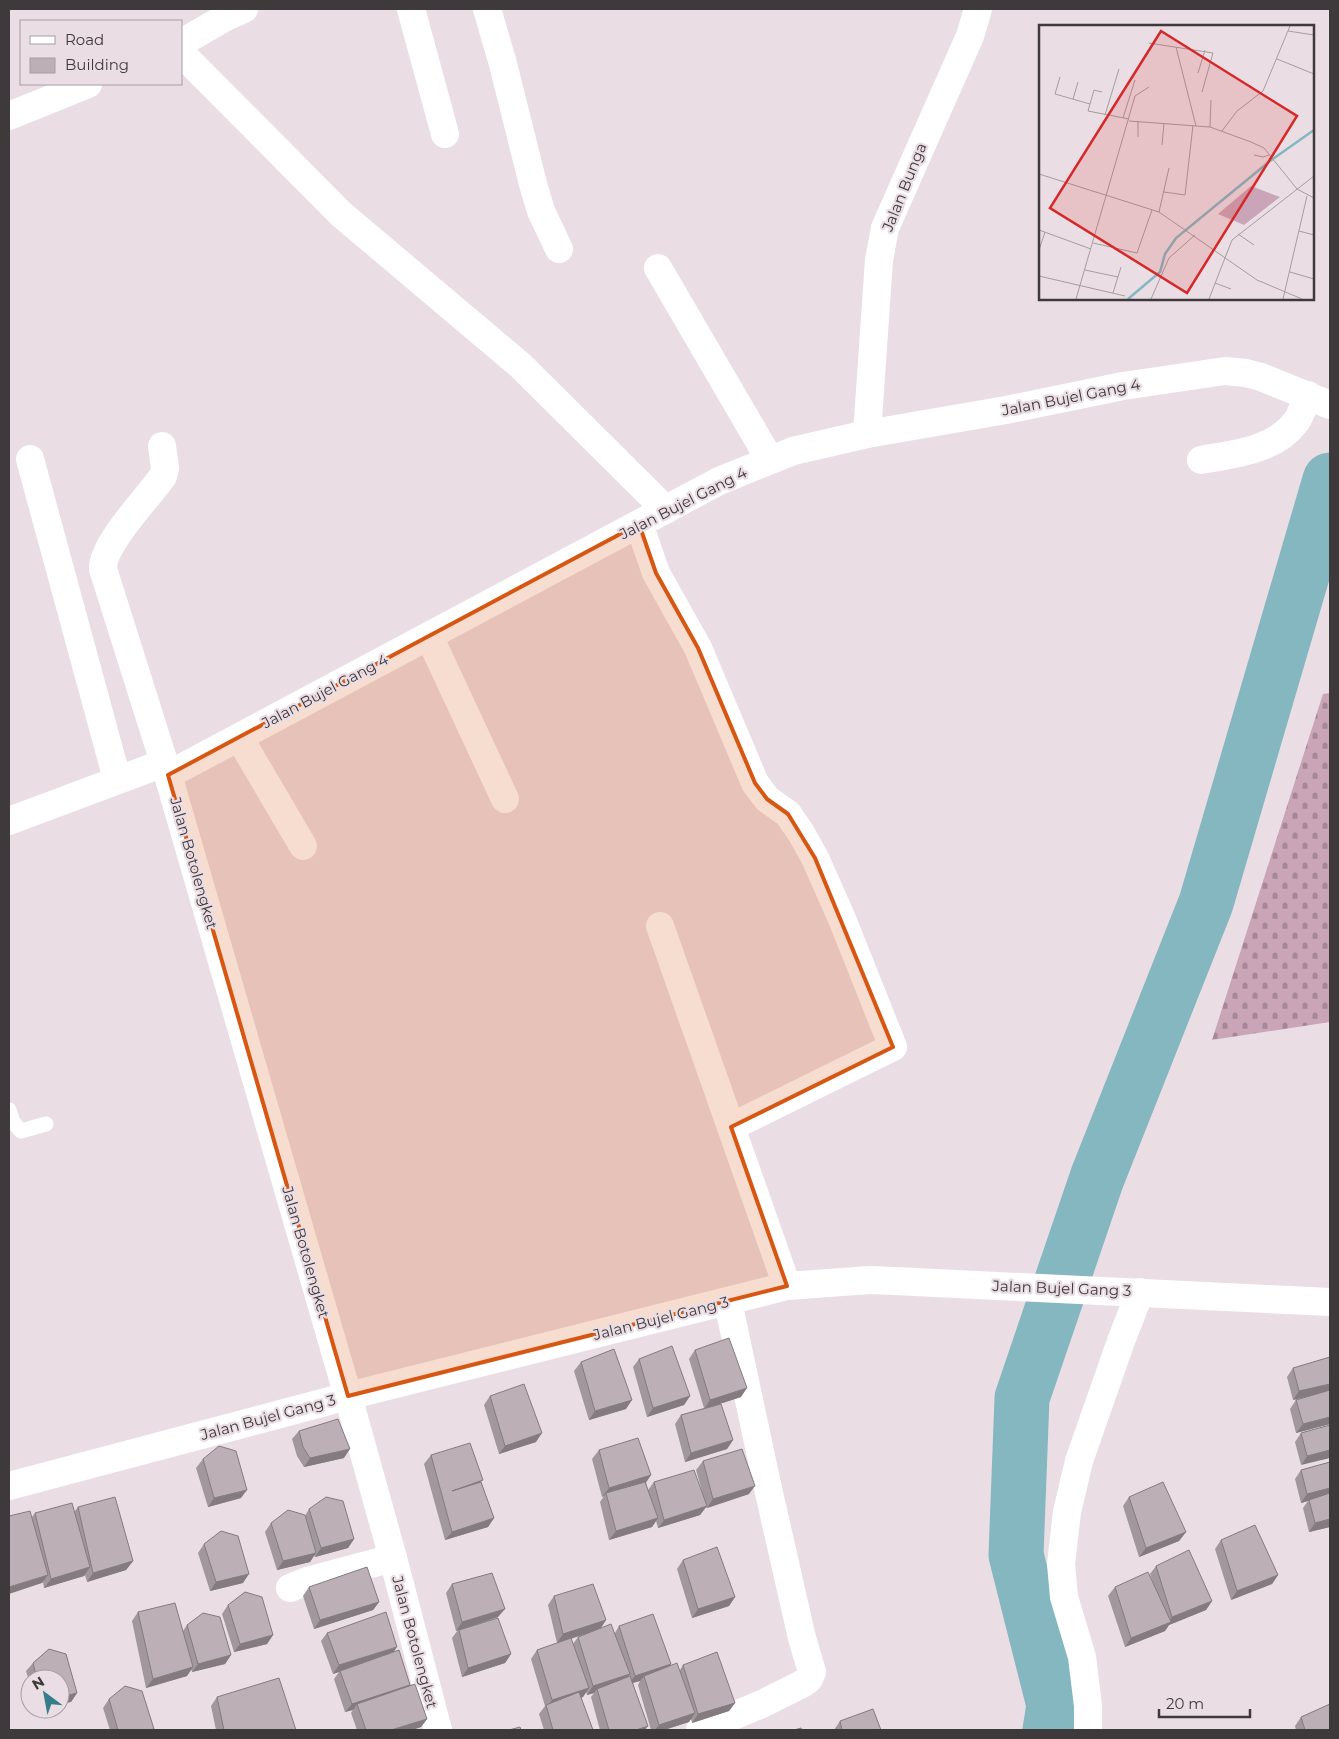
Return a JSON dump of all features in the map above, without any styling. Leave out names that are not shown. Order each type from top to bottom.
[{"type":"street","points":[[182,43],[226,17],[244,9]]},
{"type":"street","points":[[411,9],[445,134]]},
{"type":"street","points":[[487,9],[533,184],[542,211],[560,249]]},
{"type":"street","name":"Jalan Bunga","points":[[867,434],[879,260],[885,228],[970,36],[978,9]]},
{"type":"street","points":[[182,54],[341,214],[520,365],[666,510]]},
{"type":"street","points":[[9,116],[86,85]]},
{"type":"street","points":[[658,268],[770,460]]},
{"type":"street","name":"Jalan Bujel Gang 4","points":[[9,822],[117,779],[166,769],[239,737],[719,481],[793,452],[867,434],[1006,410],[1123,386],[1225,371],[1261,377],[1319,400]]},
{"type":"street","points":[[1201,460],[1252,450],[1274,441],[1286,433],[1319,400]]},
{"type":"street","name":"Jalan Botolengket","points":[[162,446],[165,468],[163,476],[105,554],[102,561],[103,569],[166,769],[348,1396],[438,1730]]},
{"type":"street","points":[[30,459],[117,779]]},
{"type":"street","points":[[639,524],[656,573],[698,648],[754,783],[767,800],[788,814],[815,858],[842,919],[893,1047],[731,1127]]},
{"type":"street","points":[[429,636],[505,799]]},
{"type":"street","points":[[239,737],[303,846]]},
{"type":"street","points":[[660,926],[788,1286]]},
{"type":"street","name":"Jalan Bujel Gang 3","points":[[9,1486],[348,1396],[788,1286],[870,1280],[1330,1302]]},
{"type":"street","points":[[1088,1730],[1082,1657],[1064,1598],[1061,1564],[1067,1512],[1079,1461],[1121,1341],[1131,1291]]},
{"type":"street","points":[[700,1730],[762,1704],[802,1684],[809,1679],[812,1672],[802,1638],[767,1484],[728,1302]]},
{"type":"street","points":[[290,1588],[307,1581],[393,1558]]},
{"type":"lane","points":[[9,1110],[13,1122],[21,1131],[46,1124]]},
{"type":"highlighted area","points":[[639,524],[656,573],[698,648],[755,783],[767,799],[788,814],[815,858],[893,1047],[731,1127],[787,1286],[348,1396],[168,775]]},
{"type":"green space","points":[[1330,693],[1330,1022],[1212,1040],[1323,694]]},
{"type":"building","points":[[729,1338],[747,1388],[710,1400],[695,1350]]},
{"type":"building","points":[[672,1346],[690,1396],[653,1408],[639,1359]]},
{"type":"building","points":[[614,1349],[632,1400],[595,1411],[581,1362]]},
{"type":"building","points":[[1330,1357],[1330,1384],[1299,1391],[1293,1368]]},
{"type":"building","points":[[524,1384],[542,1433],[505,1446],[490,1396]]},
{"type":"building","points":[[1330,1390],[1330,1417],[1303,1424],[1296,1400]]},
{"type":"building","points":[[721,1404],[733,1440],[691,1453],[681,1415]]},
{"type":"building","points":[[338,1419],[350,1449],[310,1458],[303,1447],[299,1431]]},
{"type":"building","points":[[1330,1425],[1330,1450],[1307,1456],[1301,1433]]},
{"type":"building","points":[[638,1438],[651,1475],[609,1488],[599,1450]]},
{"type":"building","points":[[470,1443],[483,1480],[452,1491],[481,1482],[494,1518],[452,1532],[431,1455]]},
{"type":"building","points":[[219,1446],[236,1451],[247,1490],[214,1498],[203,1459]]},
{"type":"building","points":[[742,1449],[755,1486],[713,1499],[703,1461]]},
{"type":"building","points":[[1330,1462],[1330,1488],[1307,1494],[1301,1470]]},
{"type":"building","points":[[694,1470],[707,1506],[664,1520],[654,1482]]},
{"type":"building","points":[[645,1482],[658,1518],[616,1531],[606,1493]]},
{"type":"building","points":[[1163,1482],[1186,1532],[1146,1548],[1129,1497]]},
{"type":"building","points":[[1330,1493],[1330,1519],[1315,1523],[1309,1500]]},
{"type":"building","points":[[115,1497],[133,1561],[93,1573],[78,1507]]},
{"type":"building","points":[[326,1497],[343,1501],[354,1539],[321,1548],[309,1509]]},
{"type":"building","points":[[72,1503],[90,1567],[51,1579],[35,1513]]},
{"type":"building","points":[[288,1510],[305,1515],[316,1553],[283,1561],[271,1523]]},
{"type":"building","points":[[30,1511],[48,1575],[9,1587],[9,1516]]},
{"type":"building","points":[[1255,1525],[1278,1575],[1237,1591],[1221,1540]]},
{"type":"building","points":[[221,1531],[238,1536],[249,1574],[216,1582],[204,1544]]},
{"type":"building","points":[[717,1547],[735,1597],[698,1609],[683,1560]]},
{"type":"building","points":[[1189,1550],[1212,1601],[1172,1617],[1156,1566]]},
{"type":"building","points":[[367,1567],[379,1602],[320,1620],[309,1587]]},
{"type":"building","points":[[1148,1572],[1171,1622],[1131,1638],[1115,1587]]},
{"type":"building","points":[[492,1573],[505,1609],[462,1622],[452,1584]]},
{"type":"building","points":[[593,1584],[606,1620],[563,1634],[554,1596]]},
{"type":"building","points":[[245,1592],[262,1597],[273,1635],[240,1644],[228,1605]]},
{"type":"building","points":[[175,1603],[193,1667],[153,1679],[138,1612]]},
{"type":"building","points":[[386,1612],[397,1647],[339,1665],[327,1633]]},
{"type":"building","points":[[203,1613],[220,1617],[231,1655],[198,1664],[187,1625]]},
{"type":"building","points":[[653,1614],[671,1664],[635,1676],[619,1626]]},
{"type":"building","points":[[498,1618],[511,1654],[468,1668],[459,1630]]},
{"type":"building","points":[[611,1624],[630,1674],[593,1686],[578,1637]]},
{"type":"building","points":[[571,1638],[589,1688],[552,1700],[537,1650]]},
{"type":"building","points":[[49,1649],[66,1654],[77,1693],[70,1695],[70,1669],[34,1669],[33,1663]]},
{"type":"building","points":[[399,1650],[410,1685],[352,1704],[340,1671]]},
{"type":"building","points":[[717,1652],[735,1703],[698,1714],[683,1665]]},
{"type":"building","points":[[677,1663],[695,1713],[659,1725],[644,1676]]},
{"type":"building","points":[[630,1676],[648,1726],[636,1730],[609,1730],[597,1689]]},
{"type":"building","points":[[279,1678],[296,1730],[224,1730],[217,1697]]},
{"type":"building","points":[[415,1684],[427,1719],[391,1730],[366,1730],[357,1704]]},
{"type":"building","points":[[125,1686],[142,1691],[154,1729],[118,1730],[109,1699]]},
{"type":"building","points":[[579,1692],[593,1730],[553,1730],[546,1705]]},
{"type":"building","points":[[1330,1704],[1330,1730],[1305,1730],[1301,1717]]},
{"type":"building","points":[[873,1709],[881,1730],[842,1730],[840,1721]]},
{"type":"building","points":[[520,1727],[521,1730],[509,1730]]},
{"type":"waterway","points":[[1050,1730],[1054,1705],[1016,1555],[1022,1398],[1097,1178],[1206,903],[1330,480]]}]
